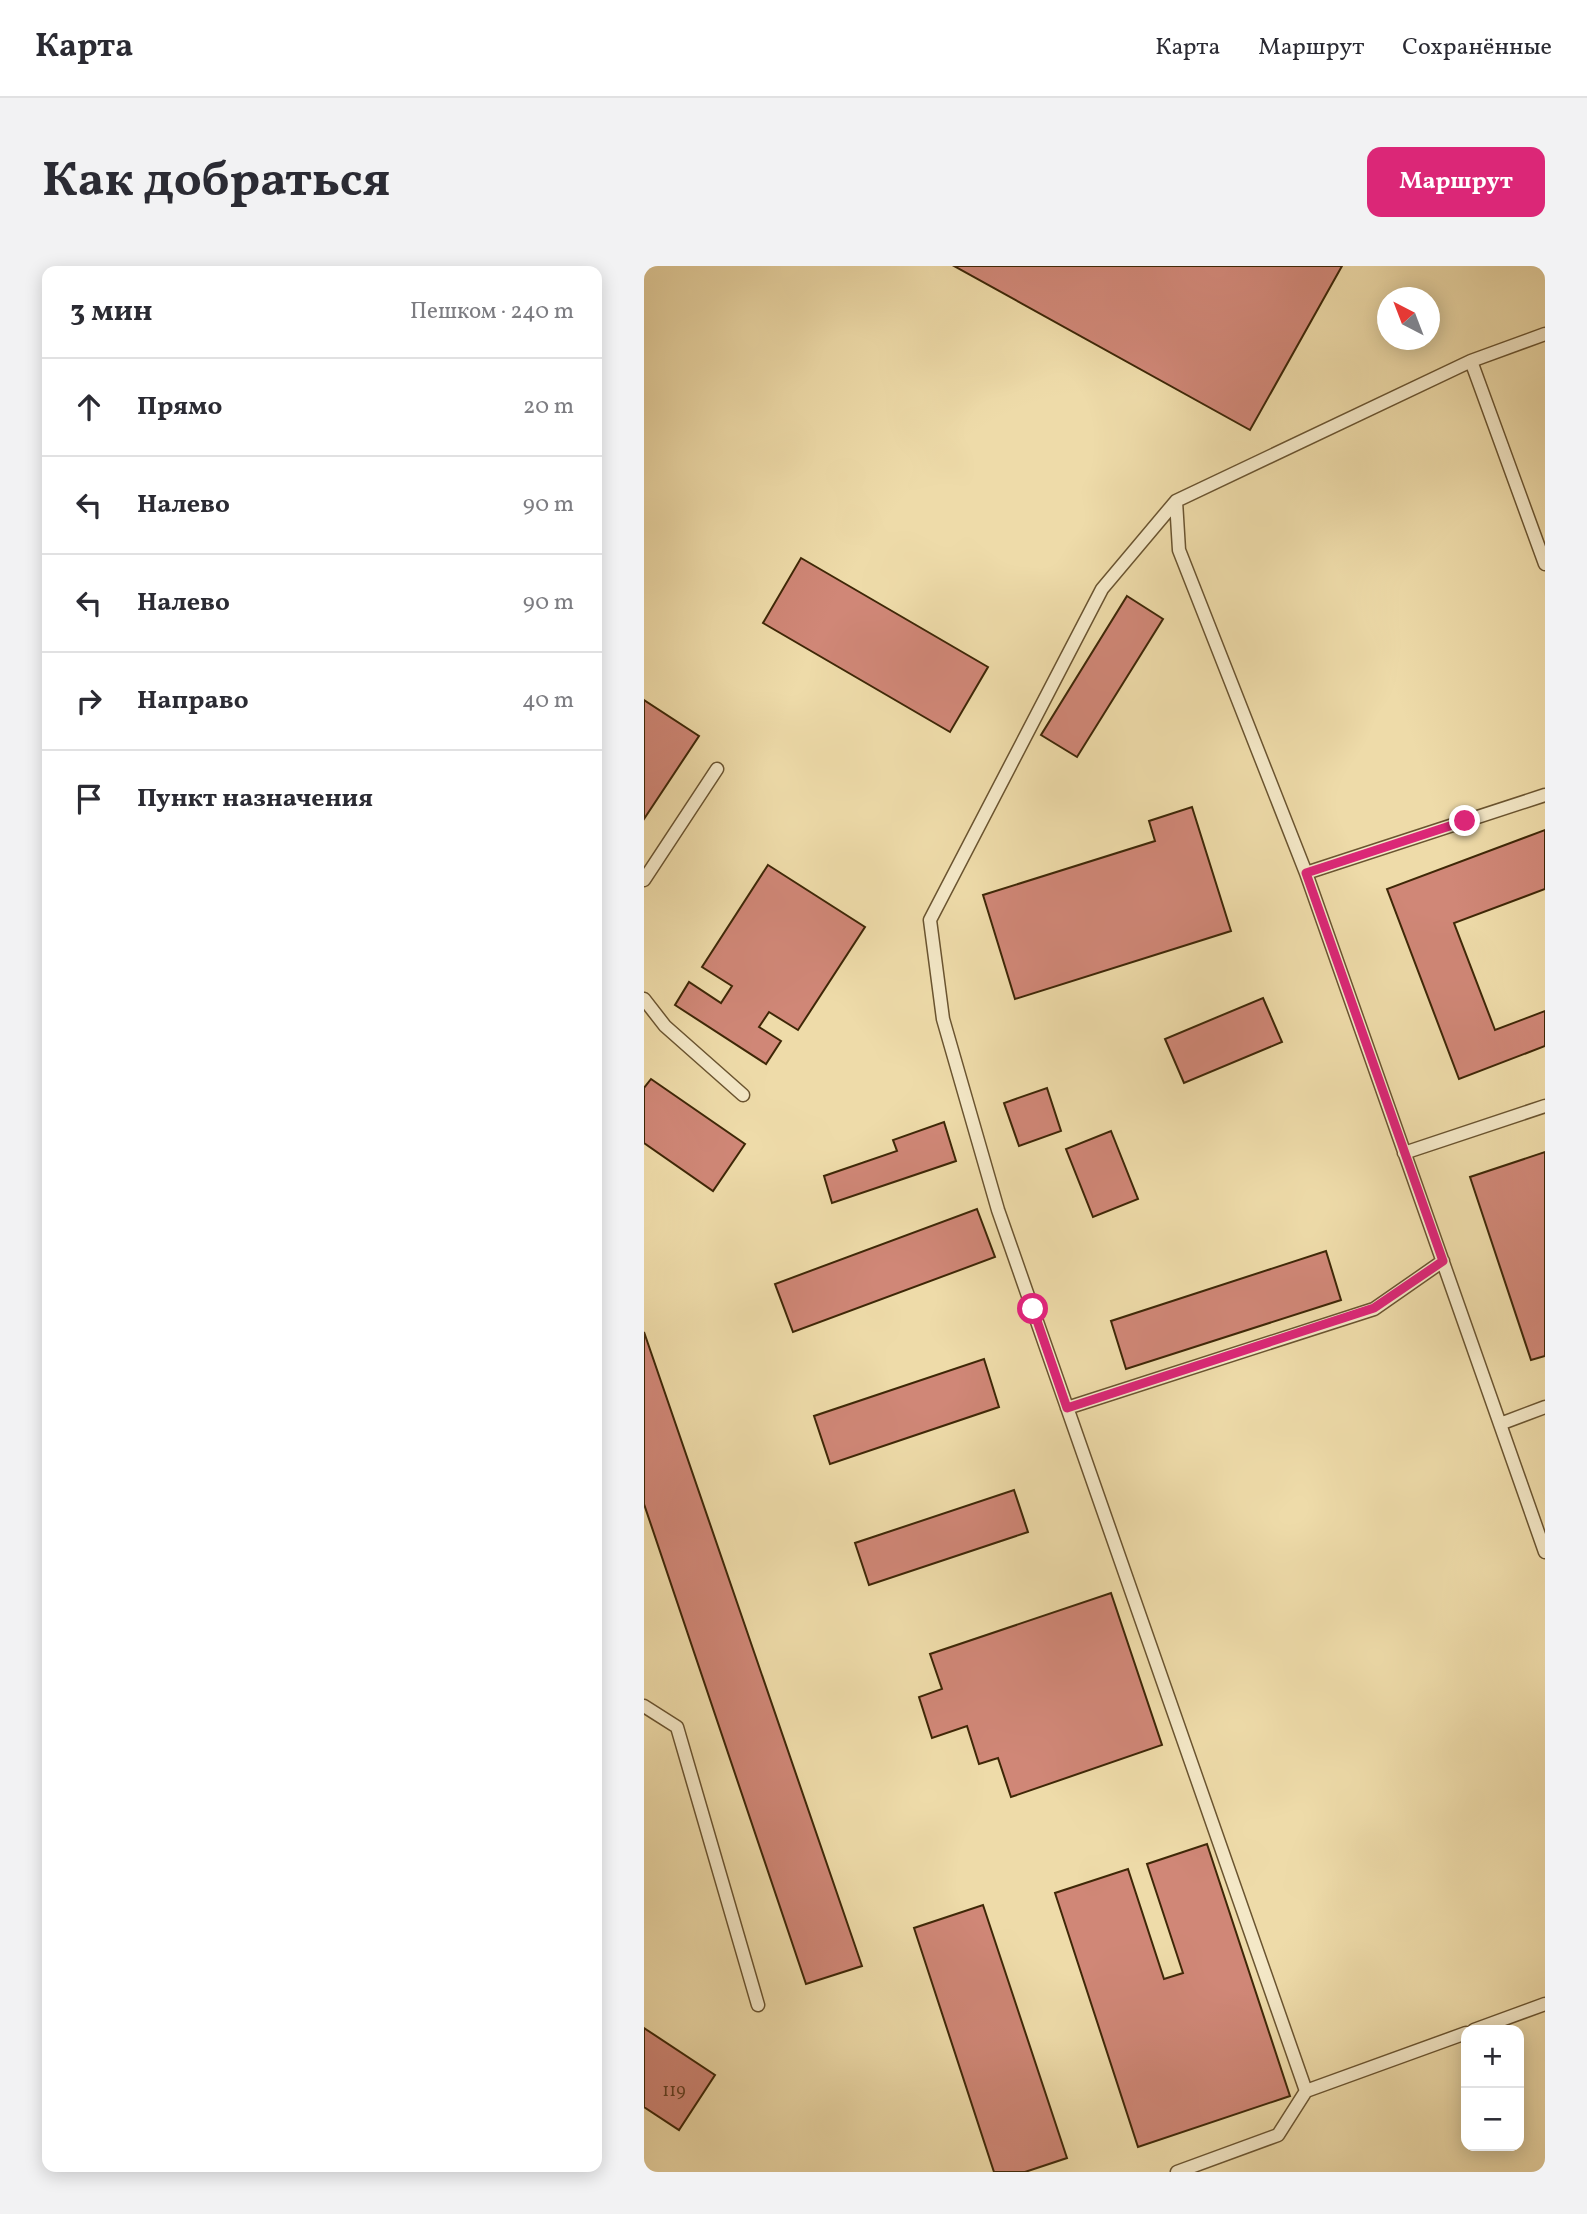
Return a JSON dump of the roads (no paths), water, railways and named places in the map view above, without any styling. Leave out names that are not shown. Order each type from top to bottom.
[{"type":"lane","points":[[1306,2091],[998,1210],[943,1018],[930,920],[1102,589],[1176,501],[1471,361],[1545,334]]},
{"type":"lane","points":[[1471,361],[1545,564]]},
{"type":"lane","points":[[1176,501],[1179,550],[1306,873],[1545,1552]]},
{"type":"lane","points":[[644,880],[717,769]]},
{"type":"lane","points":[[1306,873],[1545,795]]},
{"type":"lane","points":[[644,999],[665,1026],[743,1095]]},
{"type":"lane","points":[[1405,1153],[1545,1106]]},
{"type":"lane","points":[[1067,1408],[1374,1308],[1443,1261]]},
{"type":"lane","points":[[1500,1424],[1545,1407]]},
{"type":"lane","points":[[644,1706],[677,1727],[758,2005]]},
{"type":"lane","points":[[1488,2025],[1545,2004]]},
{"type":"lane","points":[[1177,2172],[1278,2135],[1306,2091],[1461,2035]]}]
